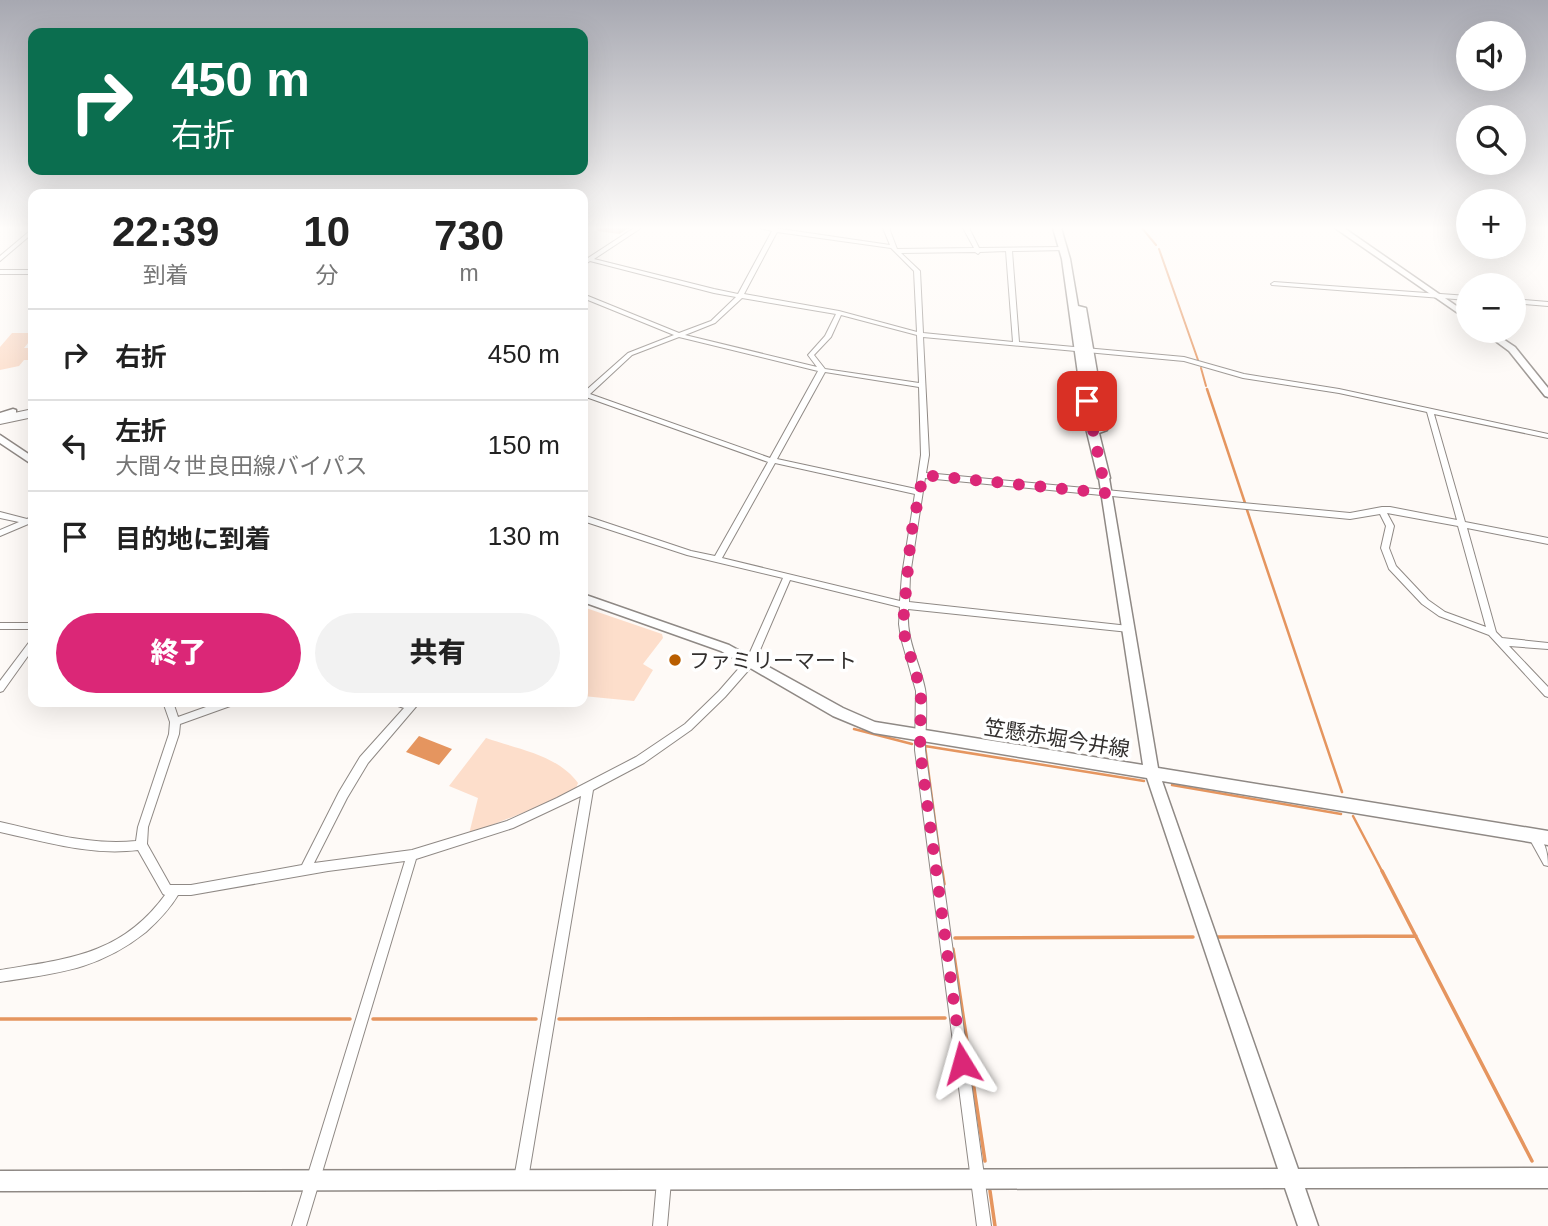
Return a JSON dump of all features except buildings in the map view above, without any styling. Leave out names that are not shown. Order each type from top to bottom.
[{"type":"highway","points":[[3,415],[28,412]]},
{"type":"main road","points":[[1071,285],[1101,426],[1104,478]]},
{"type":"main road","points":[[1073,285],[1083,350]]},
{"type":"street","points":[[695,285],[839,313],[920,335],[1184,359],[1243,376],[1315,386],[1548,436]]},
{"type":"street","points":[[588,391],[631,354],[710,324],[740,296],[746,285]]},
{"type":"street","points":[[918,285],[923,386],[923,475],[911,535],[904,605],[905,638],[921,691],[919,736],[984,1226]]},
{"type":"street","points":[[1012,285],[1016,344]]},
{"type":"street","points":[[1292,285],[1456,297]]},
{"type":"street","points":[[1422,285],[1456,309]]},
{"type":"street","points":[[588,298],[680,336],[822,370],[923,386]]},
{"type":"street","points":[[1526,302],[1548,304]]},
{"type":"street","points":[[822,370],[811,355],[828,337],[839,313]]},
{"type":"street","points":[[1503,343],[1512,349],[1548,394]]},
{"type":"street","points":[[717,560],[822,370]]},
{"type":"street","points":[[588,397],[772,461],[919,492]]},
{"type":"street","points":[[1430,410],[1495,637],[1548,693]]},
{"type":"street","points":[[0,438],[28,458]]},
{"type":"street","points":[[923,475],[1350,516],[1382,510],[1548,541]]},
{"type":"street","points":[[1104,478],[1153,775],[1308,1226]]},
{"type":"street","points":[[1382,510],[1390,526],[1385,548],[1392,567],[1425,602],[1443,614],[1495,637],[1548,646]]},
{"type":"street","points":[[0,515],[28,520]]},
{"type":"street","points":[[588,520],[717,560],[904,605],[1129,629]]},
{"type":"street","points":[[0,533],[28,521]]},
{"type":"street","points":[[170,707],[175,722],[172,745],[143,827],[141,845],[164,888],[174,891],[412,855],[509,825],[640,760],[688,727],[751,661],[788,576]]},
{"type":"street","name":"笠懸赤堀今井線","points":[[588,600],[704,640],[751,661],[850,718],[874,727],[1548,838]]},
{"type":"street","points":[[0,626],[28,626]]},
{"type":"street","points":[[0,688],[28,650]]},
{"type":"street","points":[[175,722],[216,707]]},
{"type":"street","points":[[305,870],[354,776],[411,707]]},
{"type":"street","points":[[520,1180],[588,788]]},
{"type":"street","points":[[0,827],[79,843],[119,847],[141,845]]},
{"type":"street","points":[[1533,836],[1548,861]]},
{"type":"street","points":[[299,1226],[412,855]]},
{"type":"street","points":[[0,976],[81,963],[110,951],[155,915],[174,891]]},
{"type":"street","points":[[0,1181],[1548,1178]]},
{"type":"street","points":[[660,1226],[664,1181]]},
{"type":"shaded area","points":[[12,333],[28,333],[28,343],[24,348],[28,348],[28,360],[24,360],[19,366],[0,370],[0,347]]},
{"type":"shaded area","points":[[588,609],[662,634],[663,638],[643,664],[653,670],[634,701],[588,696]]},
{"type":"shaded area","points":[[419,736],[452,749],[439,765],[406,752]]},
{"type":"shaded area","points":[[486,738],[548,759],[570,773],[578,783],[576,788],[535,808],[469,834],[478,798],[449,786]]},
{"type":"waterway","points":[[1172,285],[1198,360]]},
{"type":"waterway","points":[[1201,368],[1206,386]]},
{"type":"waterway","points":[[1207,389],[1245,503]]},
{"type":"waterway","points":[[1247,510],[1342,792]]},
{"type":"waterway","points":[[854,729],[912,744]]},
{"type":"waterway","points":[[942,873],[925,746],[1144,781]]},
{"type":"waterway","points":[[1172,785],[1341,814]]},
{"type":"waterway","points":[[1353,816],[1383,873]]},
{"type":"waterway","points":[[942,871],[944,884]]},
{"type":"waterway","points":[[1382,871],[1416,936]]},
{"type":"waterway","points":[[1218,937],[1416,936]]},
{"type":"waterway","points":[[1416,936],[1532,1161]]},
{"type":"waterway","points":[[955,938],[1193,937]]},
{"type":"waterway","points":[[953,949],[985,1161]]},
{"type":"waterway","points":[[559,1019],[945,1018]]},
{"type":"waterway","points":[[0,1019],[350,1019]]},
{"type":"waterway","points":[[373,1019],[536,1019]]},
{"type":"waterway","points":[[990,1191],[995,1226]]},
{"type":"place","name":"ファミリーマート","points":[[675,660]]},
{"type":"route","points":[[962,1063],[920,750],[921,691],[903,624],[906,575],[919,492],[923,475],[1106,493],[1087,401]]}]
